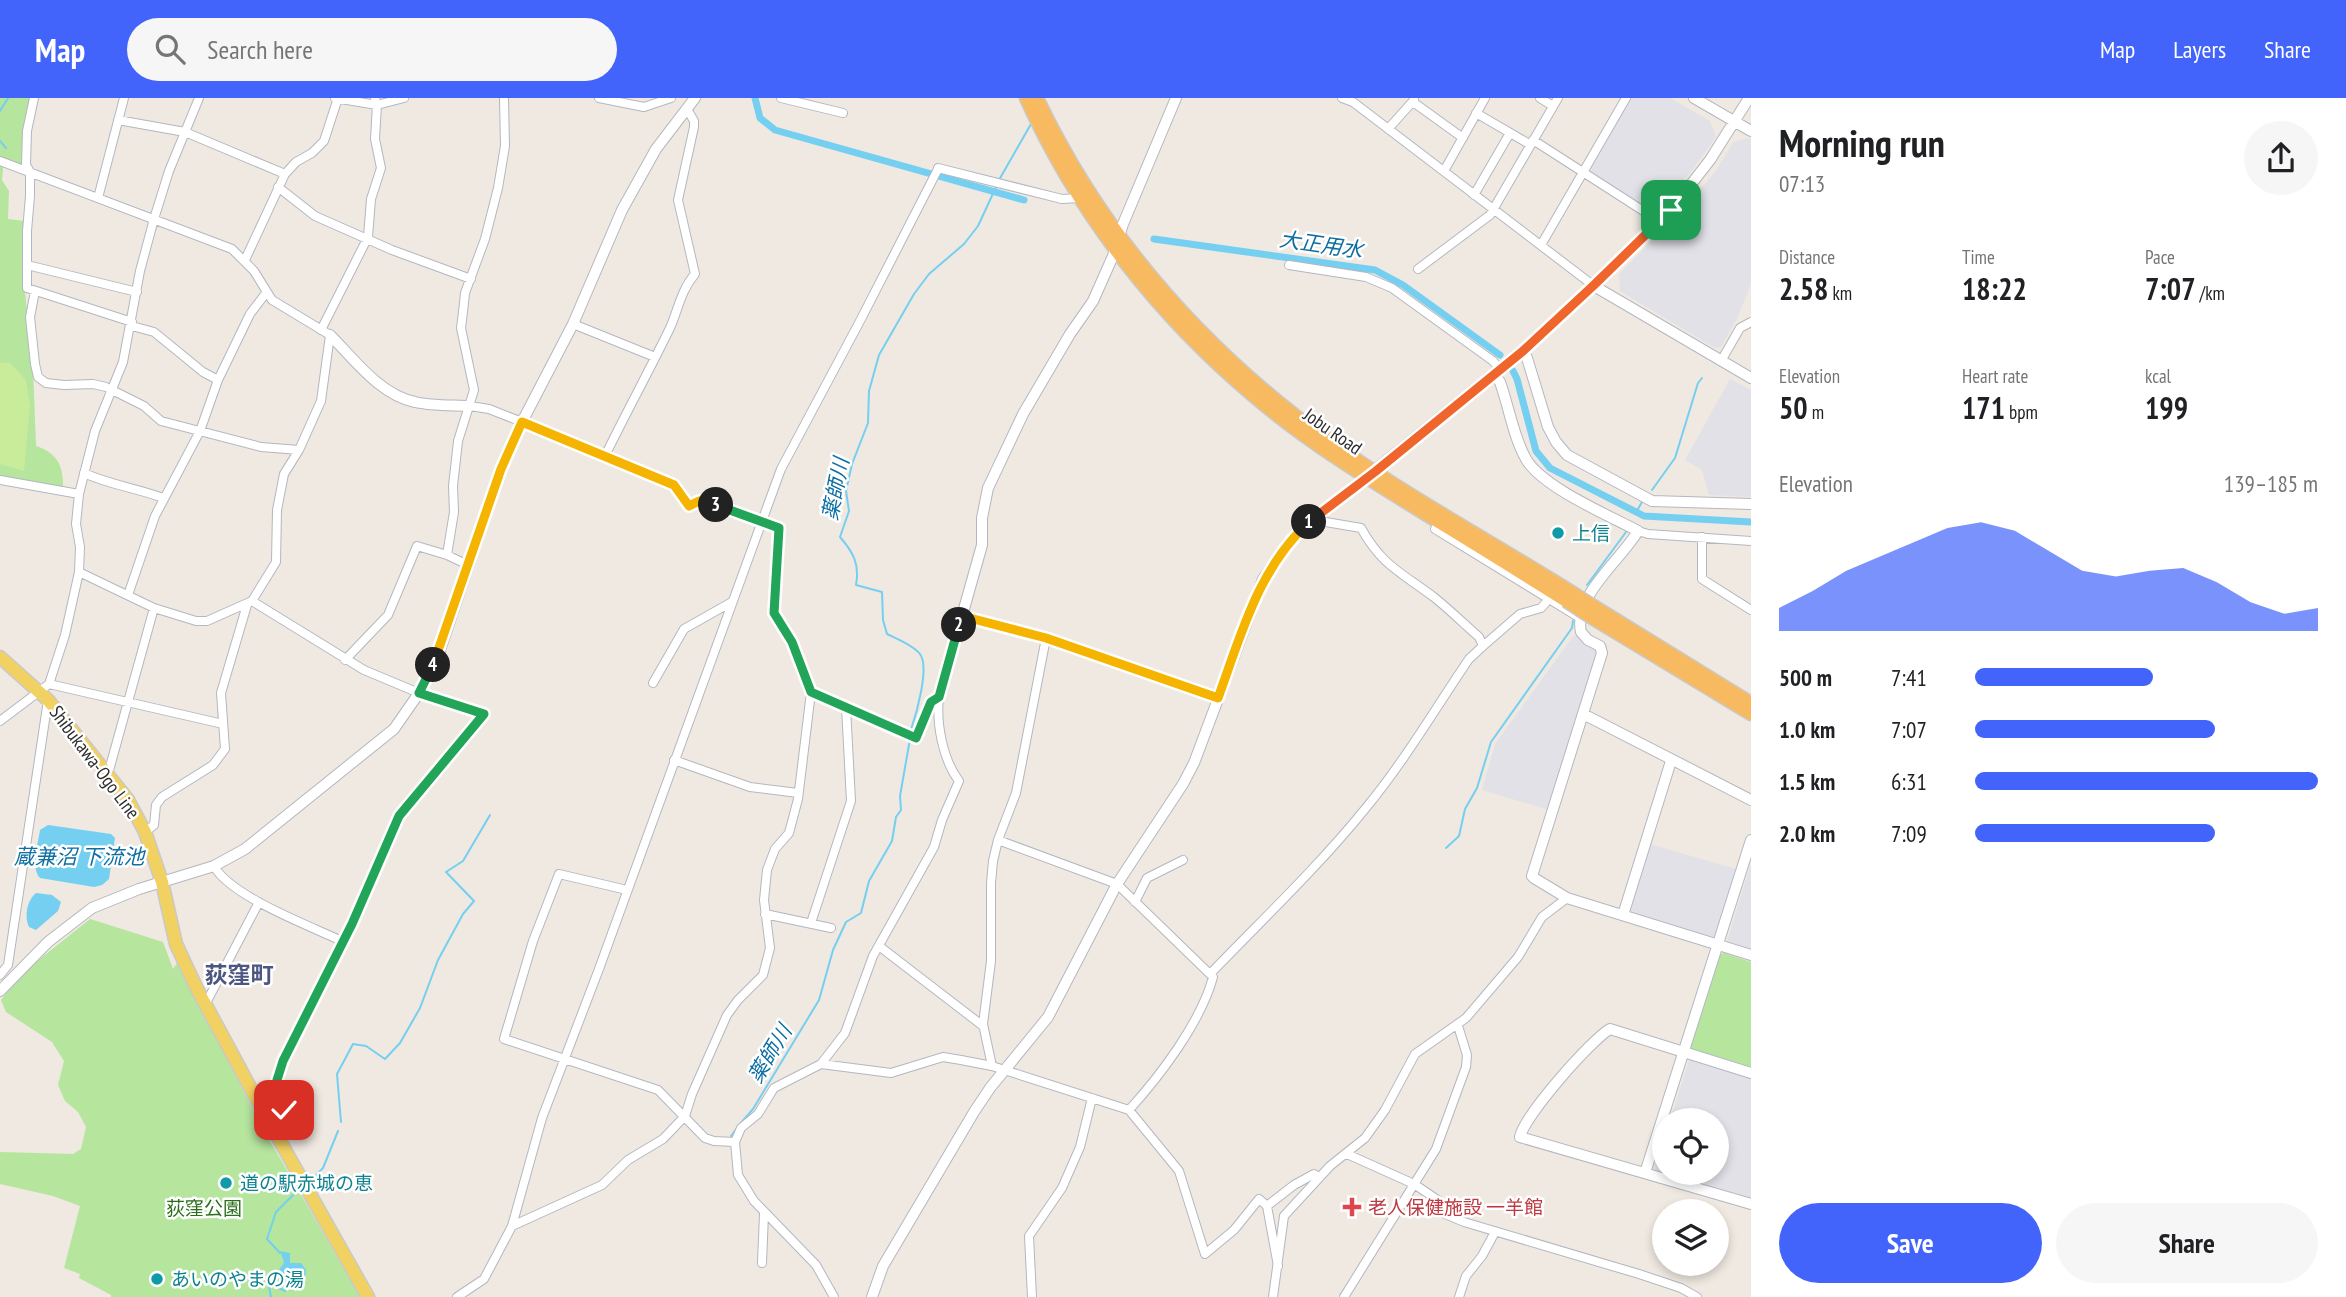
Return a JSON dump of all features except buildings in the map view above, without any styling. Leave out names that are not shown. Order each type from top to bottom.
[{"type":"highway","name":"Jobu Road","points":[[1030,99],[1080,198],[1117,242],[1178,325],[1257,399],[1309,439],[1371,474],[1568,596],[1588,613],[1751,714]]},
{"type":"highway","name":"Jobu Road","points":[[1041,119],[1117,242]]},
{"type":"highway","name":"Jobu Road","points":[[1371,474],[1439,522],[1568,596]]},
{"type":"highway","name":"Jobu Road","points":[[1588,613],[1751,703]]},
{"type":"main road","name":"Shibukawa-Ogo Line","points":[[0,657],[45,691],[128,800],[145,832],[162,882],[176,944],[270,1124],[368,1297]]},
{"type":"street","points":[[34,98],[27,131],[26,164],[30,172],[27,288],[154,332],[203,372],[218,380]]},
{"type":"street","points":[[98,198],[124,98]]},
{"type":"street","points":[[0,991],[8,965],[45,691],[65,635],[79,572],[80,547],[76,524],[79,494],[95,431],[123,362],[153,219],[198,98]]},
{"type":"street","points":[[245,260],[285,174],[324,141],[337,98],[376,101],[404,98]]},
{"type":"street","points":[[447,555],[454,512],[453,486],[458,441],[474,390],[461,328],[466,293],[498,188],[505,146],[504,98]]},
{"type":"street","points":[[599,98],[644,107],[671,98]]},
{"type":"street","points":[[3,977],[92,908],[113,898],[214,866],[245,849],[394,729],[419,693],[439,653],[501,469],[573,324],[622,210],[656,149],[695,98]]},
{"type":"street","points":[[781,98],[843,113]]},
{"type":"street","points":[[834,1297],[816,1265],[764,1214],[738,1175],[735,1142],[741,1128],[758,1114],[774,1088],[821,1064],[845,1033],[873,956],[934,847],[959,781],[951,771],[937,708],[982,545],[982,518],[988,488],[1023,414],[1070,334],[1093,301],[1176,98]]},
{"type":"street","points":[[1342,98],[1353,103],[1594,285],[1751,379]]},
{"type":"street","points":[[1444,171],[1485,98]]},
{"type":"street","points":[[1419,269],[1494,210],[1555,102],[1540,98]]},
{"type":"street","points":[[1541,245],[1626,98]]},
{"type":"street","points":[[1694,98],[1751,131]]},
{"type":"street","points":[[872,1297],[883,1266],[974,1112],[1004,1070],[1048,1017],[1117,884],[1183,784],[1194,764],[1263,579],[1295,535],[1523,351],[1594,285],[1659,221],[1710,160],[1749,98]]},
{"type":"street","points":[[1388,130],[1415,100],[1463,138]]},
{"type":"street","points":[[145,832],[154,825],[156,805],[162,797],[213,765],[225,749],[221,693],[249,603],[276,562],[277,510],[284,474],[299,450],[321,401],[325,332],[368,237],[371,199],[381,168],[375,139],[376,101]]},
{"type":"street","points":[[605,456],[655,358],[676,314],[679,301],[695,274],[678,206],[678,194],[694,127],[694,121],[687,109]]},
{"type":"street","points":[[1476,113],[1583,172],[1659,221]]},
{"type":"street","points":[[118,120],[185,131],[285,174]]},
{"type":"street","points":[[1475,195],[1510,133]]},
{"type":"street","points":[[0,161],[232,249],[245,260],[266,293],[281,307],[325,332],[377,383],[399,398],[416,403],[489,409],[674,485],[689,506],[699,501],[710,503],[779,528],[774,613],[792,642],[811,692],[798,793],[789,833],[775,849],[767,870],[765,914],[769,947],[763,975],[727,1015],[685,1116],[663,1139],[628,1160],[602,1185],[512,1226]]},
{"type":"street","points":[[457,1297],[484,1279],[512,1226],[538,1131],[781,469],[938,168],[1062,199],[1080,198]]},
{"type":"street","points":[[278,187],[315,216],[368,237],[392,250],[471,279]]},
{"type":"street","points":[[27,265],[137,292]]},
{"type":"street","points":[[1289,265],[1366,277],[1392,288],[1493,361],[1524,456],[1533,469],[1547,481],[1648,534],[1751,541]]},
{"type":"street","points":[[34,291],[30,317],[38,377],[46,383],[93,384],[144,406],[161,421],[261,447],[299,450]]},
{"type":"street","points":[[128,595],[148,533],[163,498],[200,431],[218,380],[250,314],[266,293]]},
{"type":"street","points":[[1721,361],[1740,328],[1751,322]]},
{"type":"street","points":[[573,324],[655,358]]},
{"type":"street","points":[[1523,351],[1548,426],[1567,455],[1652,501],[1751,504]]},
{"type":"street","points":[[84,473],[108,484],[142,490],[163,498]]},
{"type":"street","points":[[0,480],[79,494]]},
{"type":"street","points":[[1315,517],[1330,523],[1361,528],[1375,553],[1403,577],[1437,600],[1479,637],[1483,646]]},
{"type":"street","points":[[1439,522],[1435,529],[1549,599],[1588,613]]},
{"type":"street","points":[[1588,613],[1583,603],[1638,531]]},
{"type":"street","points":[[1702,537],[1702,579],[1751,610]]},
{"type":"street","points":[[345,660],[388,615],[417,546],[468,565]]},
{"type":"street","points":[[79,572],[154,608],[196,621],[207,621],[249,603]]},
{"type":"street","points":[[1211,973],[1313,869],[1364,810],[1388,780],[1469,659],[1520,614],[1541,608],[1549,599]]},
{"type":"street","points":[[249,603],[345,660],[419,693],[484,714],[399,816],[352,924],[283,1061],[277,1080],[284,1113],[281,1119],[270,1124]]},
{"type":"street","points":[[653,683],[684,629],[730,603]]},
{"type":"street","points":[[108,774],[154,608]]},
{"type":"street","points":[[1588,613],[1579,627],[1583,636],[1602,649],[1532,876],[1536,881],[1567,898],[1751,955]]},
{"type":"street","points":[[962,616],[1046,638],[1218,698]]},
{"type":"street","points":[[992,1066],[983,1027],[990,961],[991,883],[998,840],[1016,793],[1046,638]]},
{"type":"street","points":[[0,721],[45,691],[128,702],[223,724]]},
{"type":"street","points":[[811,692],[916,738],[931,702],[939,697]]},
{"type":"street","points":[[811,923],[851,801],[846,707]]},
{"type":"street","points":[[1582,716],[1589,717],[1751,800]]},
{"type":"street","points":[[674,760],[750,787],[798,793]]},
{"type":"street","points":[[1623,915],[1671,761]]},
{"type":"street","points":[[1645,1173],[1751,839]]},
{"type":"street","points":[[998,840],[1117,884],[1213,977],[1207,1000],[1153,1085],[1129,1110]]},
{"type":"street","points":[[1135,902],[1147,878],[1184,860]]},
{"type":"street","points":[[214,866],[222,877],[259,902],[342,941]]},
{"type":"street","points":[[627,890],[559,874],[504,1039],[657,1090],[685,1116],[697,1133],[714,1141],[735,1142]]},
{"type":"street","points":[[1273,1297],[1284,1216],[1318,1177],[1365,1138],[1385,1110],[1415,1055],[1458,1026],[1518,957],[1542,917],[1567,898]]},
{"type":"street","points":[[205,1004],[259,902]]},
{"type":"street","points":[[765,914],[831,928]]},
{"type":"street","points":[[879,946],[983,1027]]},
{"type":"street","points":[[1344,1297],[1436,1149],[1466,1067],[1467,1055],[1458,1026]]},
{"type":"street","points":[[1751,1073],[1610,1029],[1577,1060],[1520,1133],[1520,1137],[1751,1204]]},
{"type":"street","points":[[821,1064],[891,1073],[943,1058],[992,1066],[1129,1110],[1180,1171],[1205,1254],[1234,1230],[1259,1199],[1268,1206],[1278,1266]]},
{"type":"street","points":[[1032,1297],[1029,1236],[1062,1188],[1080,1147],[1092,1098]]},
{"type":"street","points":[[1347,1154],[1414,1184],[1442,1203],[1446,1214],[1464,1222],[1639,1274],[1681,1288],[1698,1297]]},
{"type":"street","points":[[1268,1206],[1294,1185],[1314,1174],[1318,1177]]},
{"type":"street","points":[[762,1264],[764,1214]]},
{"type":"street","points":[[1459,1297],[1466,1276],[1482,1256],[1495,1232]]},
{"type":"shaded area","points":[[1630,98],[1670,98],[1710,121],[1716,137],[1691,172],[1656,211],[1591,172],[1590,167]]},
{"type":"shaded area","points":[[1749,138],[1751,284],[1737,319],[1721,347],[1715,348],[1620,291],[1619,274],[1694,198],[1717,169],[1733,142]]},
{"type":"shaded area","points":[[1730,379],[1751,390],[1751,497],[1709,495],[1702,470],[1685,460]]},
{"type":"shaded area","points":[[1574,635],[1597,648],[1598,654],[1549,810],[1482,790],[1495,744]]},
{"type":"shaded area","points":[[1650,844],[1736,869],[1716,935],[1712,938],[1632,913],[1630,909]]},
{"type":"shaded area","points":[[1751,863],[1751,949],[1727,941]]},
{"type":"shaded area","points":[[1690,1057],[1751,1076],[1751,1199],[1701,1185],[1729,1185],[1729,1108],[1674,1108]]},
{"type":"green space","points":[[0,98],[32,98],[24,166],[4,158],[2,180],[9,191],[8,219],[25,221],[25,292],[33,368],[36,446],[50,453],[58,462],[63,490],[0,477]]},
{"type":"green space","points":[[0,362],[10,363],[26,380],[30,406],[24,471],[0,464]]},
{"type":"green space","name":"荻窪公園","points":[[90,919],[163,942],[173,969],[177,963],[257,1117],[255,1125],[262,1138],[269,1139],[360,1297],[111,1297],[79,1278],[80,1274],[64,1268],[80,1206],[53,1196],[0,1184],[0,1152],[73,1154],[81,1149],[86,1127],[78,1112],[65,1101],[58,1085],[64,1061],[52,1042],[6,1012],[1,1000],[21,974]]},
{"type":"green space","points":[[1724,953],[1751,962],[1751,1067],[1692,1049],[1690,1045],[1719,955]]},
{"type":"water","name":"蔵兼沼 下流池","points":[[48,825],[111,834],[115,838],[109,879],[94,887],[40,878],[35,862],[36,848],[40,830]]},
{"type":"water","points":[[36,893],[52,895],[61,902],[58,911],[36,930],[29,927],[27,914],[30,900]]},
{"type":"water","points":[[280,1251],[290,1253],[290,1263],[301,1263],[306,1270],[305,1278],[291,1292],[295,1284],[282,1281],[277,1275],[284,1262]]},
{"type":"waterway","points":[[0,111],[8,98]]},
{"type":"waterway","name":"大正用水","points":[[755,98],[760,118],[775,130],[1024,200]]},
{"type":"waterway","name":"薬師川","points":[[999,180],[1031,124]]},
{"type":"waterway","points":[[0,141],[6,148]]},
{"type":"waterway","name":"薬師川","points":[[911,730],[921,691],[923,660],[920,654],[905,642],[887,634],[883,620],[882,592],[856,585],[854,559],[840,537],[849,511],[846,491],[852,464],[868,423],[869,391],[879,355],[914,294],[929,274],[964,244],[978,226],[997,185]]},
{"type":"waterway","name":"大正用水","points":[[1154,239],[1375,270],[1403,285],[1500,355]]},
{"type":"waterway","name":"大正用水","points":[[1513,371],[1536,451],[1550,468],[1644,516],[1751,522]]},
{"type":"waterway","points":[[1652,490],[1675,458],[1698,383],[1702,378]]},
{"type":"waterway","points":[[1638,509],[1642,502]]},
{"type":"waterway","points":[[1587,585],[1626,532]]},
{"type":"waterway","points":[[1446,848],[1459,836],[1465,809],[1477,788],[1491,742],[1572,628],[1573,621]]},
{"type":"waterway","name":"薬師川","points":[[740,1124],[753,1109],[819,1000],[833,950],[846,922],[861,913],[869,881],[892,841],[896,817],[901,810],[900,796],[910,739]]},
{"type":"waterway","points":[[341,1122],[337,1074],[353,1044],[366,1046],[385,1059],[400,1043],[420,1008],[438,960],[463,914],[474,901],[446,872],[463,861],[490,815]]},
{"type":"waterway","name":"薬師川","points":[[731,1136],[737,1128]]},
{"type":"waterway","points":[[310,1181],[323,1168],[338,1131]]},
{"type":"waterway","points":[[280,1253],[267,1239],[276,1212],[294,1194]]},
{"type":"waterway","points":[[271,1297],[271,1284],[285,1291]]},
{"type":"place","name":"上信","points":[[1558,533]]},
{"type":"place","name":"道の駅赤城の恵","points":[[226,1183]]},
{"type":"place","name":"老人保健施設 一羊館","points":[[1352,1207]]},
{"type":"place","name":"あいのやまの湯","points":[[157,1279]]},
{"type":"district","name":"荻窪町","points":[[239,975]]},
{"type":"route","points":[[284,1110],[277,1080],[283,1061],[352,924],[399,816],[484,714],[419,693],[439,653],[501,469],[522,422],[674,485],[689,506],[699,501],[710,503],[779,528],[774,613],[792,642],[811,692],[916,738],[931,702],[939,697],[962,616],[1046,638],[1218,698],[1263,579],[1295,535],[1523,351],[1671,210]]}]
